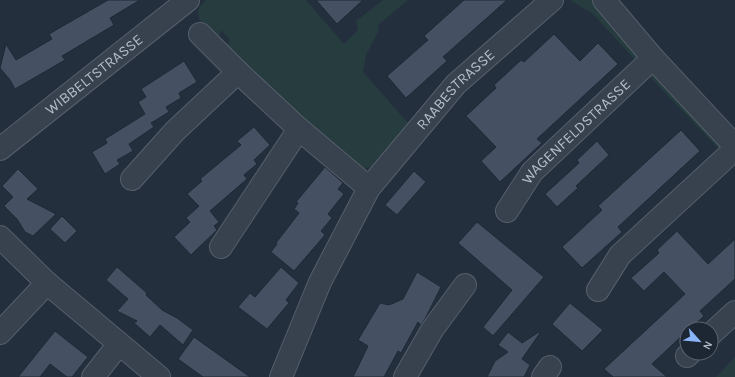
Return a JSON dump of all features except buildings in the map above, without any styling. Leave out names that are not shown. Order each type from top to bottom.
[{"type":"street","name":"WIBBELTSTRASSE","points":[[0,148],[188,0]]},
{"type":"street","name":"RAABESTRASSE","points":[[281,377],[320,282],[369,188],[456,84],[552,0]]},
{"type":"street","points":[[598,290],[620,255],[735,148],[653,58],[604,0]]},
{"type":"street","points":[[200,34],[299,129],[369,188]]},
{"type":"street","name":"WAGENFELDSTRASSE","points":[[507,211],[532,172],[653,58]]},
{"type":"street","points":[[132,179],[175,131],[238,72]]},
{"type":"street","points":[[221,246],[299,129]]},
{"type":"street","points":[[0,237],[47,284],[159,377]]},
{"type":"street","points":[[0,333],[47,284]]},
{"type":"street","points":[[405,377],[432,330],[465,285]]},
{"type":"street","points":[[719,327],[735,312]]},
{"type":"street","points":[[93,377],[119,344]]},
{"type":"green space","points":[[206,0],[306,0],[344,44],[358,30],[356,21],[383,0],[408,0],[378,25],[379,30],[366,55],[363,72],[408,123],[372,167],[362,169],[306,125],[291,105],[226,48],[230,40],[221,30],[219,37],[214,36],[206,28],[198,15],[201,5]]},
{"type":"green space","points":[[594,0],[640,53],[637,62],[592,13],[571,1]]},
{"type":"green space","points":[[652,73],[722,145],[720,150],[647,74]]},
{"type":"green space","points":[[735,357],[735,377],[716,377]]}]
